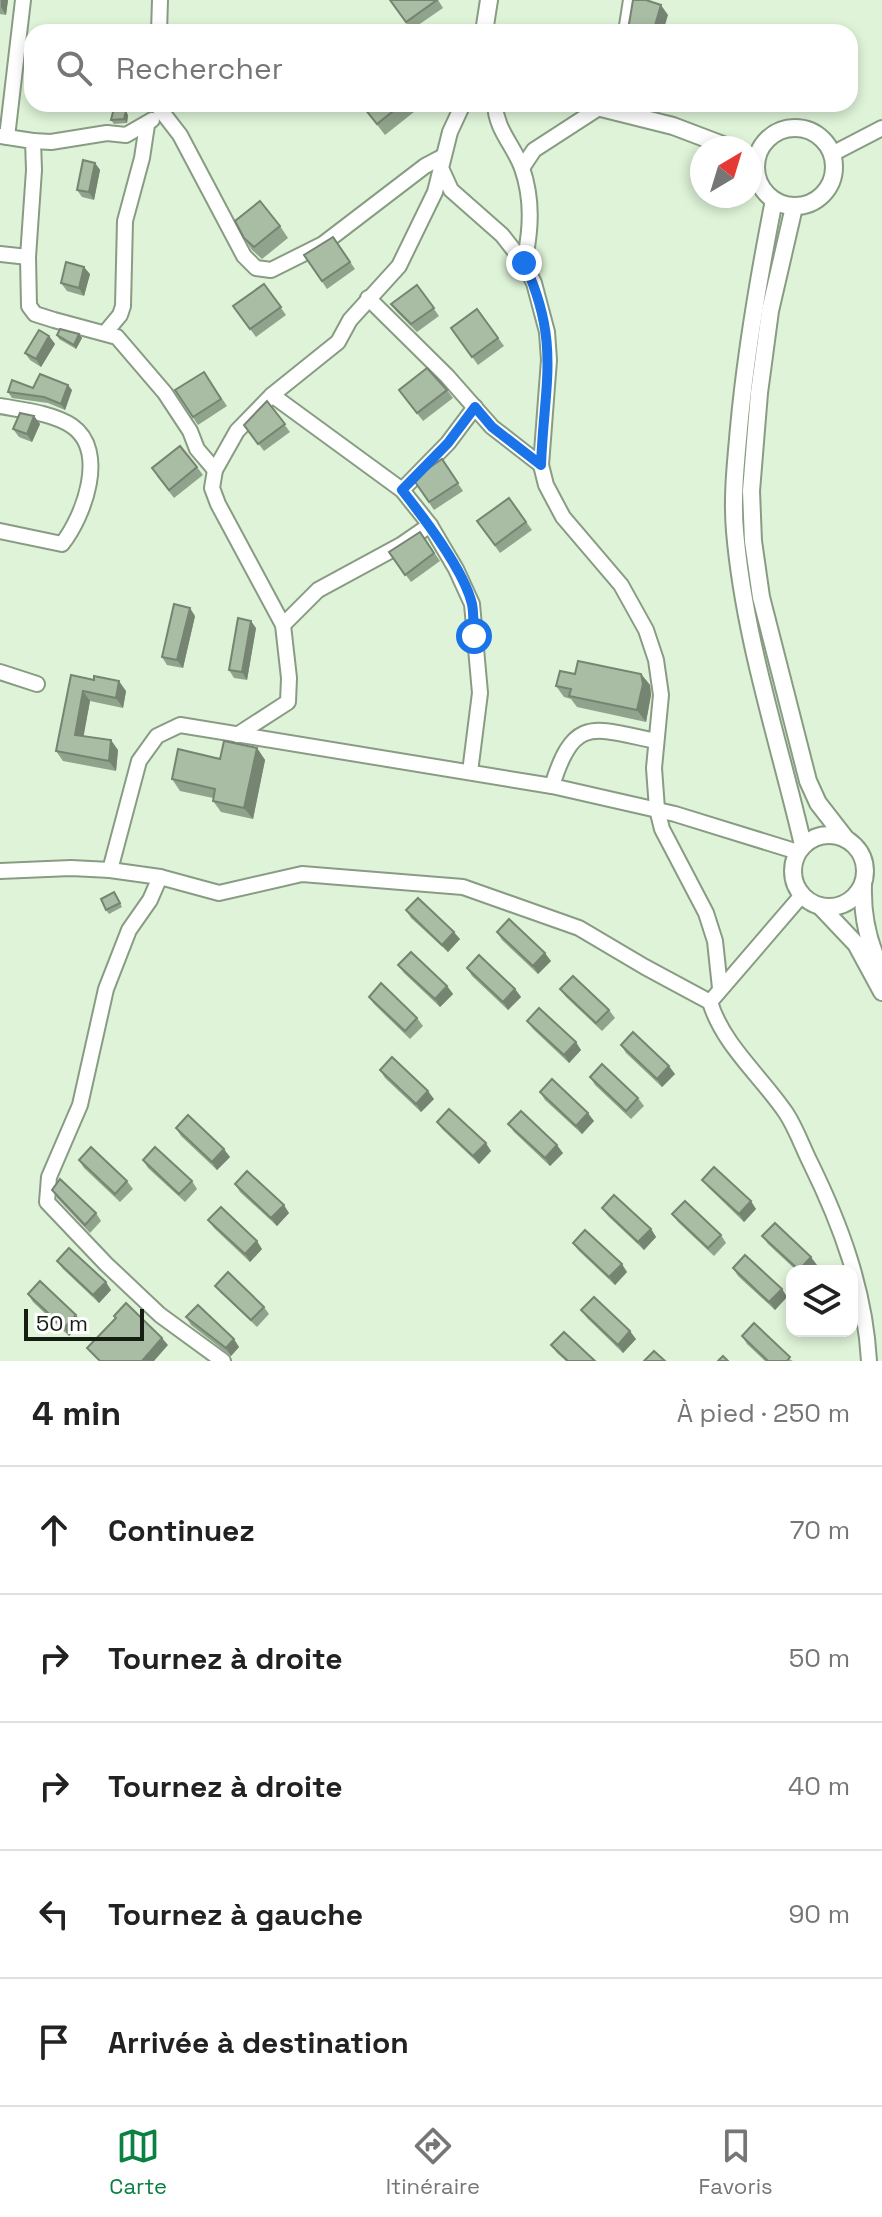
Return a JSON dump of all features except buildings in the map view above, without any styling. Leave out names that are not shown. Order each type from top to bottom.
[{"type":"street","points":[[23,0],[4,136],[51,142],[107,133],[126,135],[147,125]]},
{"type":"street","points":[[159,24],[160,0]]},
{"type":"street","points":[[485,24],[489,0]]},
{"type":"street","points":[[627,24],[631,0]]},
{"type":"street","points":[[105,333],[120,315],[123,306],[125,221],[142,158],[147,125],[155,112]]},
{"type":"street","points":[[161,112],[180,135],[244,256],[256,268],[271,270],[323,244],[425,166],[441,162]]},
{"type":"street","points":[[237,735],[288,702],[289,678],[283,625],[218,504],[212,488],[215,470],[237,431],[272,395],[338,342],[350,320],[399,266],[435,192],[441,162],[460,112]]},
{"type":"street","points":[[497,112],[501,132],[522,168],[531,209],[524,263]]},
{"type":"street","points":[[522,168],[534,150],[587,112]]},
{"type":"street","points":[[622,112],[699,136]]},
{"type":"street","points":[[762,145],[771,135],[784,129],[798,128],[813,132],[824,141],[832,154],[832,179],[827,190],[806,205],[794,207],[774,200],[762,189]]},
{"type":"street","points":[[832,154],[882,128]]},
{"type":"street","points":[[33,141],[29,306],[35,314],[117,337],[165,393],[190,431],[197,449],[215,470]]},
{"type":"street","points":[[441,162],[451,190],[502,235],[524,263],[534,283],[547,332],[549,373],[541,465],[546,485],[563,517],[621,585],[646,630],[656,660],[661,695],[654,768],[657,809],[662,829],[706,913],[715,941],[720,988]]},
{"type":"street","points":[[774,200],[753,304],[735,472],[735,528],[742,584],[800,849],[793,873],[795,883],[802,895],[820,906],[856,944],[882,992]]},
{"type":"street","points":[[794,207],[770,311],[759,393],[751,491],[753,541],[761,597],[808,781],[818,803],[863,859],[862,907],[868,937],[882,972]]},
{"type":"street","points":[[0,254],[28,257]]},
{"type":"street","points":[[368,298],[492,427],[541,465]]},
{"type":"street","points":[[272,395],[402,490],[430,525],[456,569],[472,604],[480,693],[470,772]]},
{"type":"street","points":[[0,406],[70,424],[85,437],[91,452],[77,522],[62,544],[0,531]]},
{"type":"street","points":[[402,490],[448,443],[475,407]]},
{"type":"street","points":[[283,625],[318,590],[401,545],[430,525]]},
{"type":"street","points":[[0,672],[37,684]]},
{"type":"street","points":[[110,870],[139,761],[157,736],[180,725],[552,786],[657,809],[800,849]]},
{"type":"street","points":[[552,786],[560,760],[574,738],[596,728],[656,741]]},
{"type":"street","points":[[800,849],[816,837],[831,835],[846,839]]},
{"type":"street","points":[[0,871],[110,870],[160,877],[219,893],[302,874],[463,887],[579,928],[710,1002],[716,1023],[727,1040],[771,1091],[790,1119],[834,1210],[859,1288],[869,1361]]},
{"type":"street","points":[[160,877],[150,900],[129,930],[106,989],[80,1105],[49,1177],[47,1202],[160,1315],[223,1361]]},
{"type":"street","points":[[820,906],[846,904],[863,885]]},
{"type":"street","points":[[710,1002],[802,895]]},
{"type":"route","points":[[474,636],[472,604],[456,569],[430,525],[402,490],[448,443],[475,407],[492,427],[541,465],[549,360],[547,332],[534,283],[524,263]]}]
